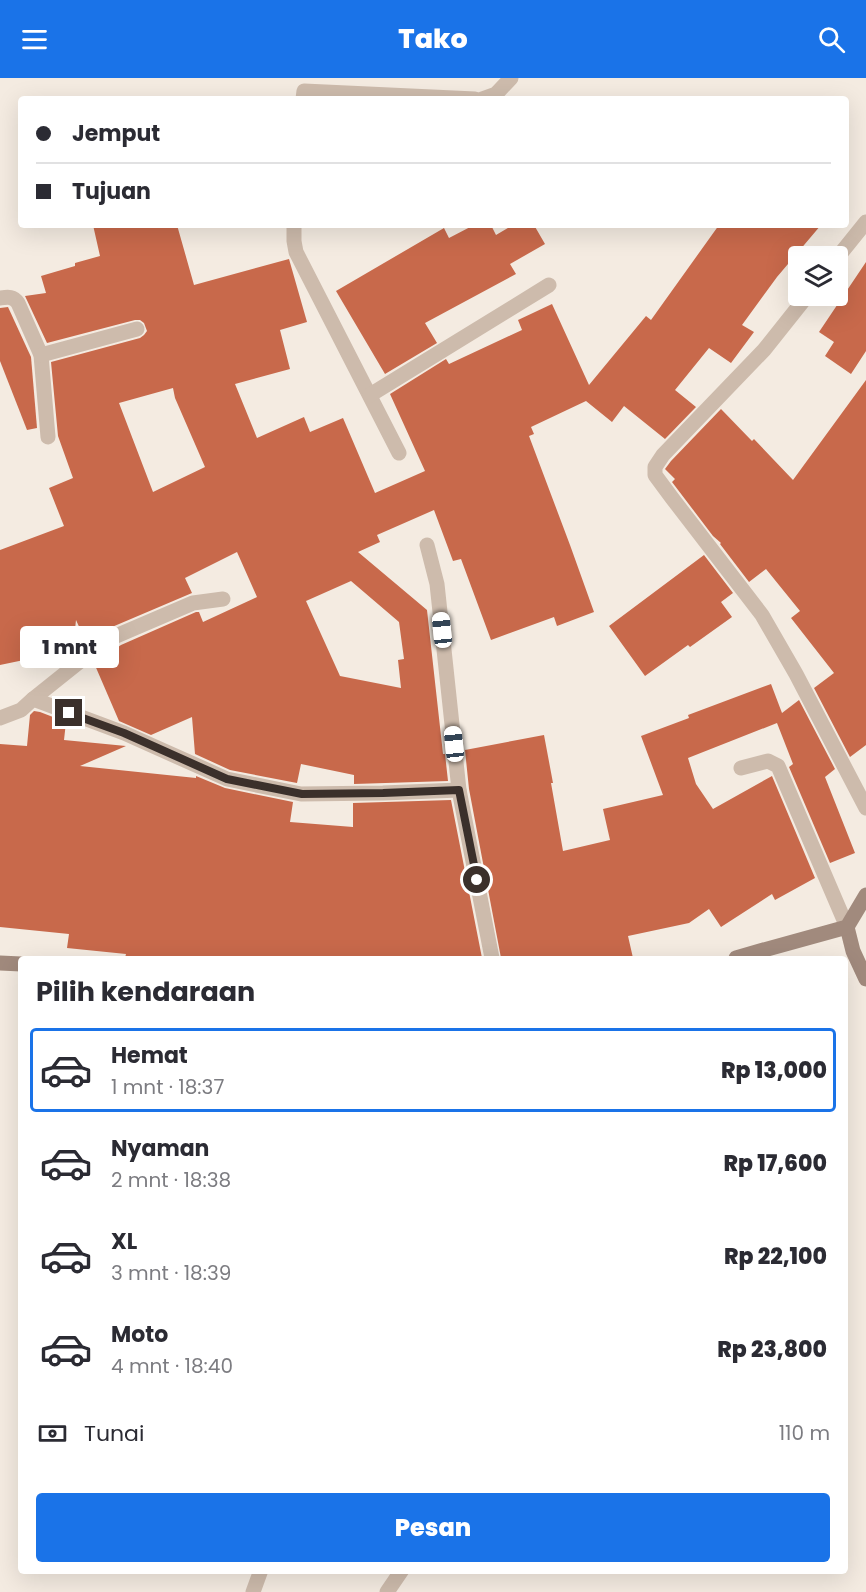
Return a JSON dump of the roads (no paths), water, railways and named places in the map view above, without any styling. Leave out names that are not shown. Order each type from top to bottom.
[{"type":"street","points":[[490,96],[496,94],[511,78]]},
{"type":"street","points":[[304,89],[424,96]]},
{"type":"street","points":[[847,246],[866,222]]},
{"type":"street","points":[[294,228],[296,252],[399,453]]},
{"type":"street","points":[[370,395],[549,285]]},
{"type":"street","points":[[0,298],[9,297],[18,303],[41,355],[48,437]]},
{"type":"street","points":[[799,306],[764,350],[663,454],[655,467],[655,475],[762,615],[796,674],[866,808]]},
{"type":"street","points":[[41,355],[137,329]]},
{"type":"street","points":[[427,545],[437,584],[459,790],[492,956]]},
{"type":"street","points":[[0,718],[21,710],[88,655],[116,636],[193,603],[223,599]]},
{"type":"street","points":[[33,699],[124,733],[227,779],[302,794],[459,790]]},
{"type":"street","points":[[741,768],[768,761],[778,766],[847,927],[853,951],[866,978]]},
{"type":"street","points":[[743,956],[847,927],[866,895]]},
{"type":"street","points":[[0,963],[18,964]]},
{"type":"street","points":[[253,1592],[260,1574]]},
{"type":"street","points":[[387,1592],[399,1574]]}]
